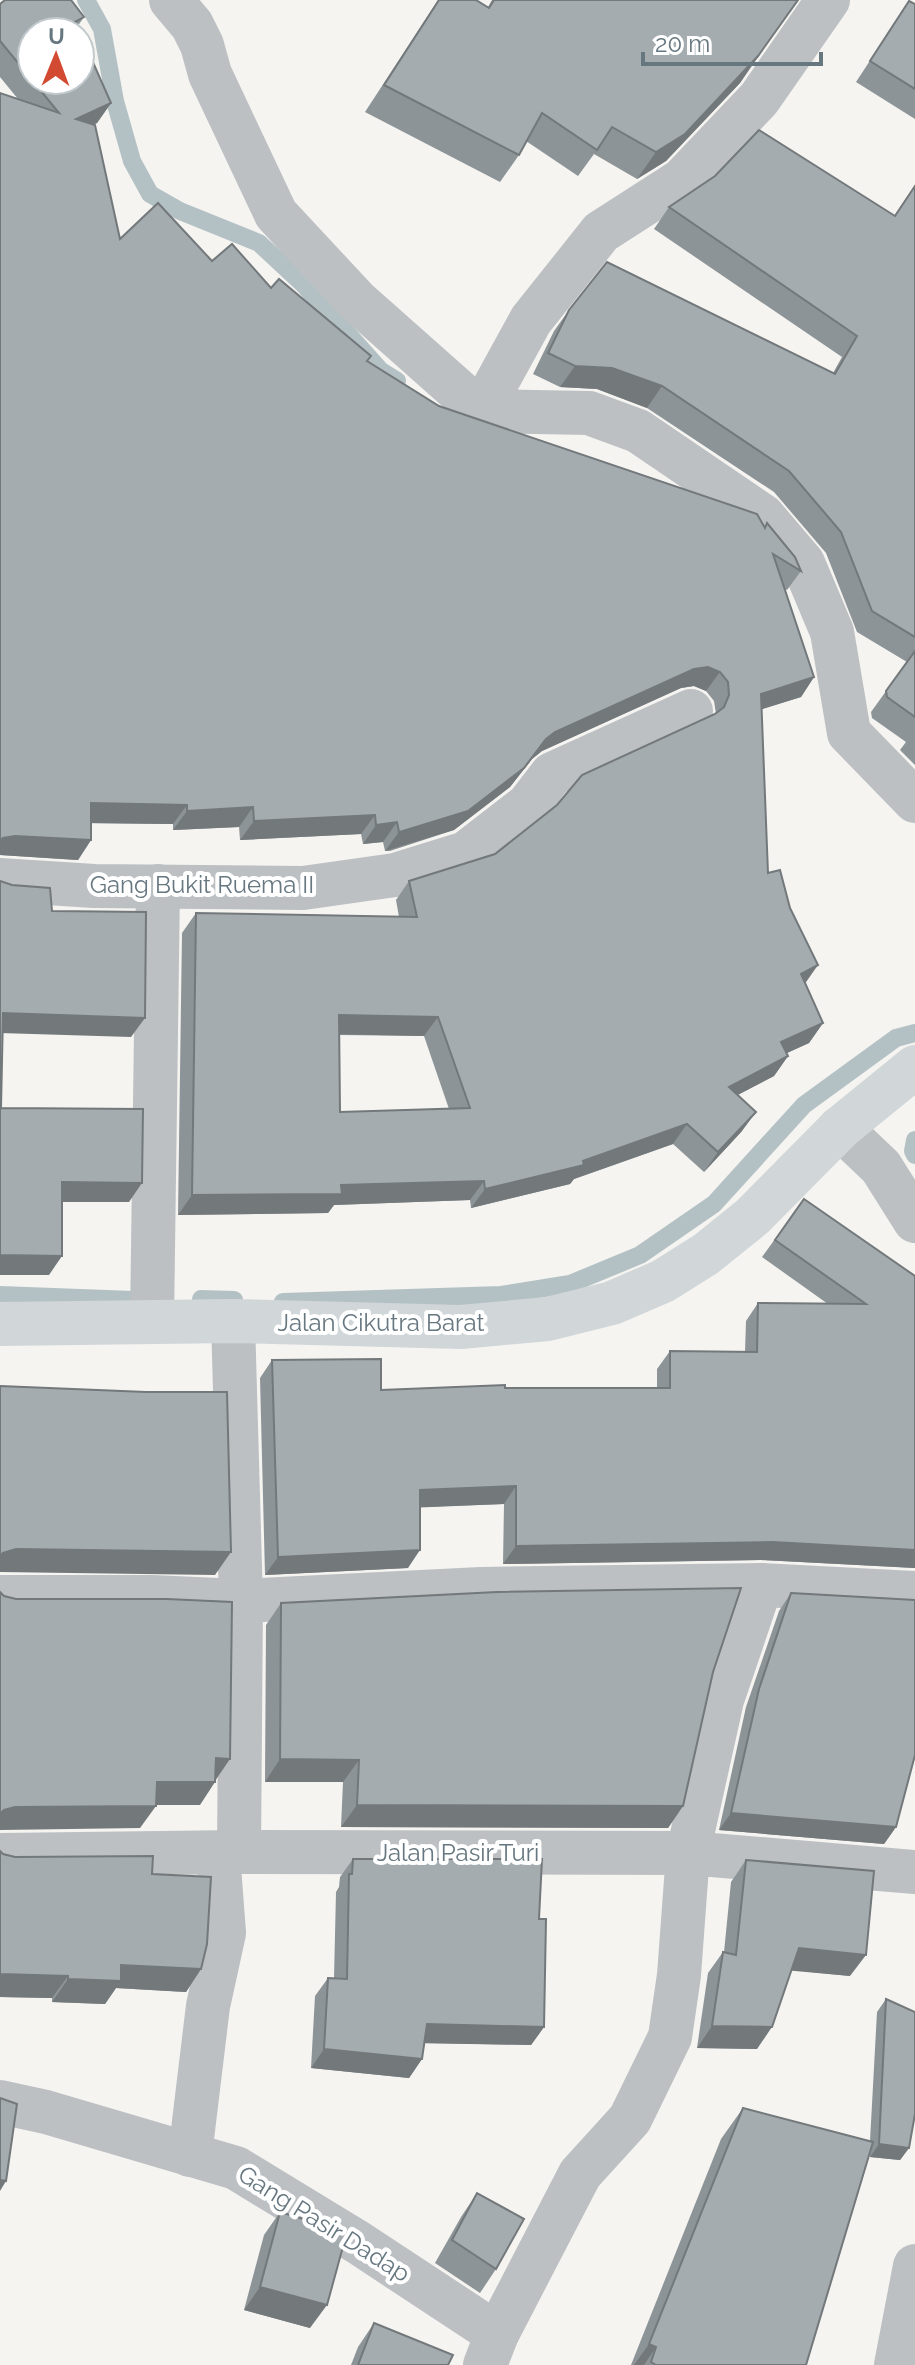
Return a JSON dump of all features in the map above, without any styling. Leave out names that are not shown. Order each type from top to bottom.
[{"type":"main road","name":"Jalan Cikutra Barat","points":[[0,1324],[233,1321],[461,1327],[548,1319],[612,1303],[663,1281],[706,1254],[753,1216],[840,1128],[915,1067]]},
{"type":"street","points":[[171,0],[192,25],[210,74],[276,214],[357,301],[481,411],[589,413],[647,436],[763,516],[803,563],[832,632],[849,733],[915,801]]},
{"type":"street","points":[[481,411],[531,320],[601,232],[682,180],[759,99],[828,0]]},
{"type":"street","name":"Gang Bukit Ruema II","points":[[0,880],[94,886],[303,888],[395,875],[466,853],[528,805],[552,774],[691,711]]},
{"type":"street","points":[[152,1322],[158,886]]},
{"type":"street","points":[[840,1128],[881,1167],[915,1221]]},
{"type":"street","points":[[190,2155],[208,2006],[224,1933],[229,1852],[241,1601],[233,1321]]},
{"type":"street","points":[[491,2350],[580,2174],[630,2119],[670,2037],[679,1975],[688,1853],[722,1700],[761,1585]]},
{"type":"street","points":[[0,1597],[152,1597],[241,1601],[481,1589],[761,1585],[915,1593]]},
{"type":"street","name":"Jalan Pasir Turi","points":[[0,1855],[688,1853],[915,1872]]},
{"type":"street","name":"Gang Pasir Dadap","points":[[0,2102],[46,2112],[236,2168],[359,2243],[491,2350]]},
{"type":"street","points":[[896,2365],[915,2266]]},
{"type":"building","points":[[5,0],[71,0],[83,16],[16,16],[16,61],[0,41],[0,4]]},
{"type":"building","points":[[439,0],[476,0],[489,8],[494,0],[798,0],[758,56],[685,134],[656,152],[612,127],[597,150],[542,113],[519,155],[384,85]]},
{"type":"building","points":[[909,1],[915,4],[915,89],[870,61]]},
{"type":"building","points":[[96,69],[111,103],[76,119],[95,125],[120,239],[158,203],[212,261],[232,244],[271,288],[279,279],[371,356],[367,361],[439,406],[757,514],[765,528],[767,523],[795,557],[801,571],[773,554],[814,677],[761,694],[768,873],[780,870],[790,908],[818,965],[801,974],[823,1023],[781,1042],[788,1056],[729,1087],[756,1112],[718,1152],[687,1124],[583,1161],[584,1165],[485,1189],[484,1181],[341,1185],[342,1194],[192,1195],[196,913],[417,917],[409,881],[495,854],[557,805],[582,775],[715,714],[724,707],[729,695],[728,682],[720,672],[708,667],[694,669],[555,732],[524,768],[468,811],[399,832],[397,822],[376,825],[375,815],[254,821],[253,807],[187,811],[187,805],[91,803],[91,840],[15,836],[0,841],[0,93],[59,113],[45,96],[96,96]],"holes":[[[339,1015],[438,1017],[470,1108],[340,1112]]]},
{"type":"building","points":[[759,130],[895,216],[915,186],[915,637],[872,611],[841,532],[789,471],[662,386],[612,368],[575,366],[548,353],[569,310],[607,262],[835,374],[857,336],[669,207],[715,176]]},
{"type":"building","points":[[915,651],[915,717],[887,697],[886,691]]},
{"type":"building","points":[[0,881],[50,888],[52,911],[146,912],[145,1018],[3,1013],[1,1108],[143,1109],[142,1183],[62,1182],[62,1256],[0,1255]]},
{"type":"building","points":[[804,1199],[915,1276],[915,1550],[773,1542],[516,1546],[516,1486],[420,1490],[420,1550],[278,1557],[272,1360],[381,1359],[381,1390],[505,1385],[505,1388],[670,1388],[670,1351],[757,1352],[758,1303],[866,1304],[775,1240]]},
{"type":"building","points":[[0,1386],[227,1392],[231,1552],[16,1549],[0,1556]]},
{"type":"building","points":[[741,1588],[713,1672],[683,1806],[357,1805],[359,1760],[280,1759],[281,1603],[497,1592]]},
{"type":"building","points":[[0,1592],[16,1599],[232,1602],[230,1759],[216,1758],[215,1782],[157,1782],[156,1806],[15,1807],[0,1814]]},
{"type":"building","points":[[791,1593],[915,1600],[915,1755],[896,1827],[731,1813],[759,1689]]},
{"type":"building","points":[[0,1851],[15,1857],[153,1856],[152,1874],[211,1877],[207,1944],[201,1969],[121,1965],[121,1981],[0,1974]]},
{"type":"building","points":[[353,1859],[542,1859],[539,1919],[546,1919],[544,2027],[427,2024],[422,2059],[324,2049],[328,1978],[347,1979],[349,1874],[352,1874]]},
{"type":"building","points":[[746,1860],[874,1871],[866,1955],[799,1948],[772,2027],[712,2026],[723,1952],[736,1955]]},
{"type":"building","points":[[886,1999],[915,2012],[915,2114],[909,2148],[879,2144]]},
{"type":"building","points":[[0,2098],[17,2104],[6,2181],[0,2180]]},
{"type":"building","points":[[743,2108],[873,2142],[806,2365],[656,2365],[651,2362],[656,2347],[649,2344]]},
{"type":"building","points":[[477,2193],[524,2219],[496,2269],[452,2240]]},
{"type":"building","points":[[280,2212],[347,2232],[327,2305],[260,2287]]},
{"type":"building","points":[[374,2323],[453,2355],[448,2365],[358,2365]]},
{"type":"waterway","points":[[86,0],[102,29],[115,101],[132,161],[150,194],[180,211],[259,243],[304,285],[381,371],[397,381]]},
{"type":"waterway","points":[[283,1302],[501,1295],[570,1284],[640,1255],[714,1204],[804,1105],[896,1038],[915,1033]]},
{"type":"waterway","points":[[915,1140],[915,1155]]},
{"type":"waterway","points":[[0,1295],[134,1300]]},
{"type":"waterway","points":[[201,1299],[234,1300]]}]
